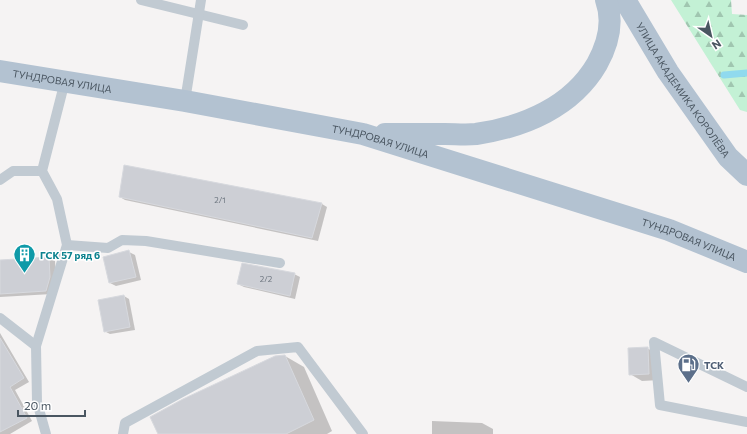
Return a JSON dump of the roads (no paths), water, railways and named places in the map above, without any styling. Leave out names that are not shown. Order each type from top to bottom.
[{"type":"main road","points":[[364,134],[474,134],[536,118],[576,92],[590,75],[600,59],[610,26],[609,8],[606,0]]},
{"type":"main road","name":"УЛИЦА АКАДЕМИКА КОРОЛЁВА","points":[[625,0],[668,72],[724,151],[747,175]]},
{"type":"main road","name":"ТУНДРОВАЯ УЛИЦА","points":[[0,72],[185,101],[364,134],[669,230],[747,262]]},
{"type":"lane","points":[[141,0],[243,25]]},
{"type":"lane","points":[[185,101],[200,15],[201,0]]},
{"type":"lane","points":[[44,434],[37,402],[36,346],[68,245],[57,199],[42,171],[65,81]]},
{"type":"lane","points":[[0,170],[42,171]]},
{"type":"lane","points":[[0,180],[12,171]]},
{"type":"lane","points":[[68,245],[108,248],[122,240],[146,241],[280,263]]},
{"type":"lane","points":[[0,318],[36,346]]},
{"type":"lane","points":[[747,387],[654,342],[660,404],[747,422]]},
{"type":"lane","points":[[123,434],[126,422],[257,351],[298,347],[363,434]]},
{"type":"waterway","points":[[724,75],[747,73]]},
{"type":"place","name":"ГСК 57 ряд 6","points":[[25,274]]},
{"type":"place","name":"ТСК","points":[[689,384]]}]
